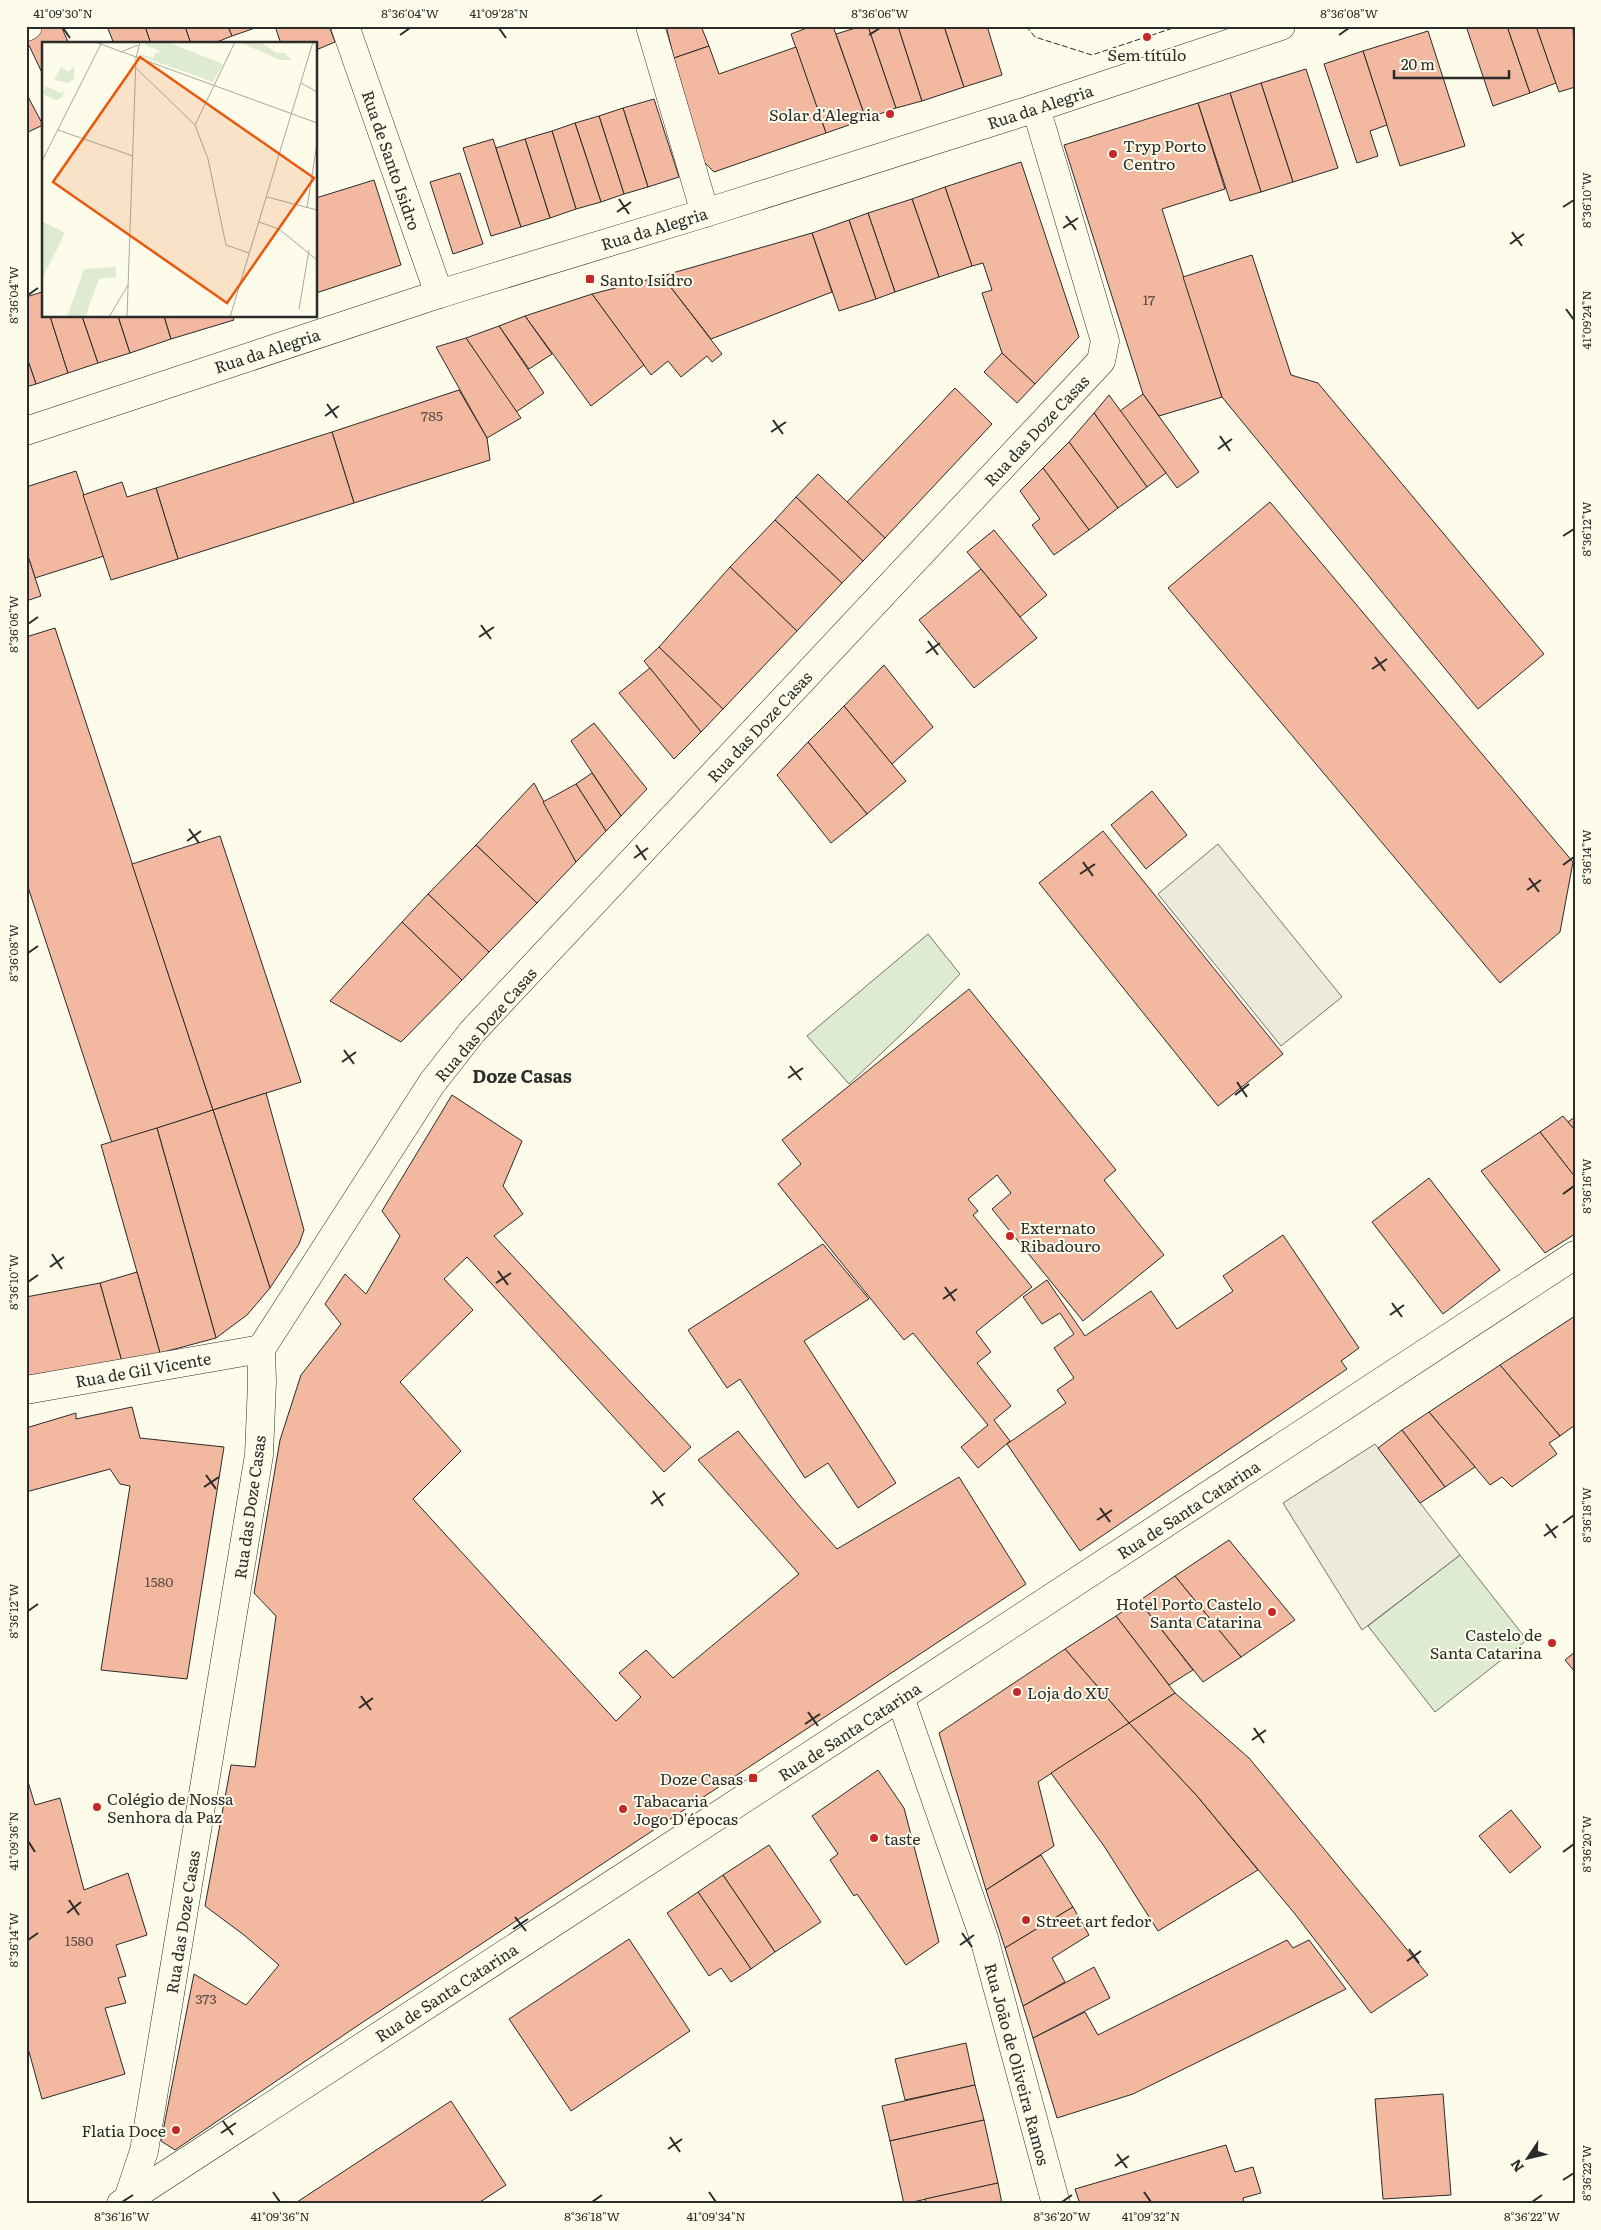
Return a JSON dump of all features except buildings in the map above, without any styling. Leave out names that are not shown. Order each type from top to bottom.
[{"type":"street","name":"Rua de Santo Isidro","points":[[344,26],[439,294]]},
{"type":"street","points":[[650,26],[705,213]]},
{"type":"street","name":"Rua da Alegria","points":[[26,431],[439,294],[705,213],[1036,108],[1281,26]]},
{"type":"street","name":"Rua das Doze Casas","points":[[124,2201],[144,2151],[259,1455],[262,1382],[261,1349],[432,1083],[472,1032],[1101,361],[1105,341],[1036,108]]},
{"type":"street","name":"Rua de Santa Catarina","points":[[124,2201],[900,1698],[1575,1255]]},
{"type":"street","name":"Rua de Gil Vicente","points":[[26,1390],[261,1349]]},
{"type":"street","name":"Rua João de Oliveira Ramos","points":[[900,1698],[984,1938],[1056,2204]]},
{"type":"green space","points":[[928,934],[960,974],[907,1029],[849,1084],[807,1036]]},
{"type":"green space","points":[[1460,1555],[1527,1640],[1435,1712],[1368,1626]]},
{"type":"shaded area","points":[[1218,844],[1342,997],[1281,1046],[1158,894]]},
{"type":"shaded area","points":[[1375,1444],[1460,1555],[1362,1630],[1283,1503]]},
{"type":"fence","points":[[1026,26],[1035,37],[1092,55],[1179,26]]},
{"type":"place","name":"Sem título","points":[[1147,37]]},
{"type":"place","name":"Solar d'Alegria","points":[[890,114]]},
{"type":"place","name":"Tryp Porto Centro","points":[[1113,154]]},
{"type":"place","name":"Santo Isidro","points":[[590,279]]},
{"type":"place","name":"Externato Ribadouro","points":[[1010,1236]]},
{"type":"place","name":"Hotel Porto Castelo Santa Catarina","points":[[1272,1612]]},
{"type":"place","name":"Castelo de Santa Catarina","points":[[1552,1643]]},
{"type":"place","name":"Loja do XU","points":[[1017,1692]]},
{"type":"place","name":"Doze Casas","points":[[753,1778]]},
{"type":"place","name":"Colégio de Nossa Senhora da Paz","points":[[97,1807]]},
{"type":"place","name":"Tabacaria Jogo D'épocas","points":[[623,1809]]},
{"type":"place","name":"taste","points":[[874,1838]]},
{"type":"place","name":"Street art fedor","points":[[1026,1920]]},
{"type":"place","name":"Flatia Doce","points":[[176,2130]]},
{"type":"district","name":"Doze Casas","points":[[522,1075]]}]
